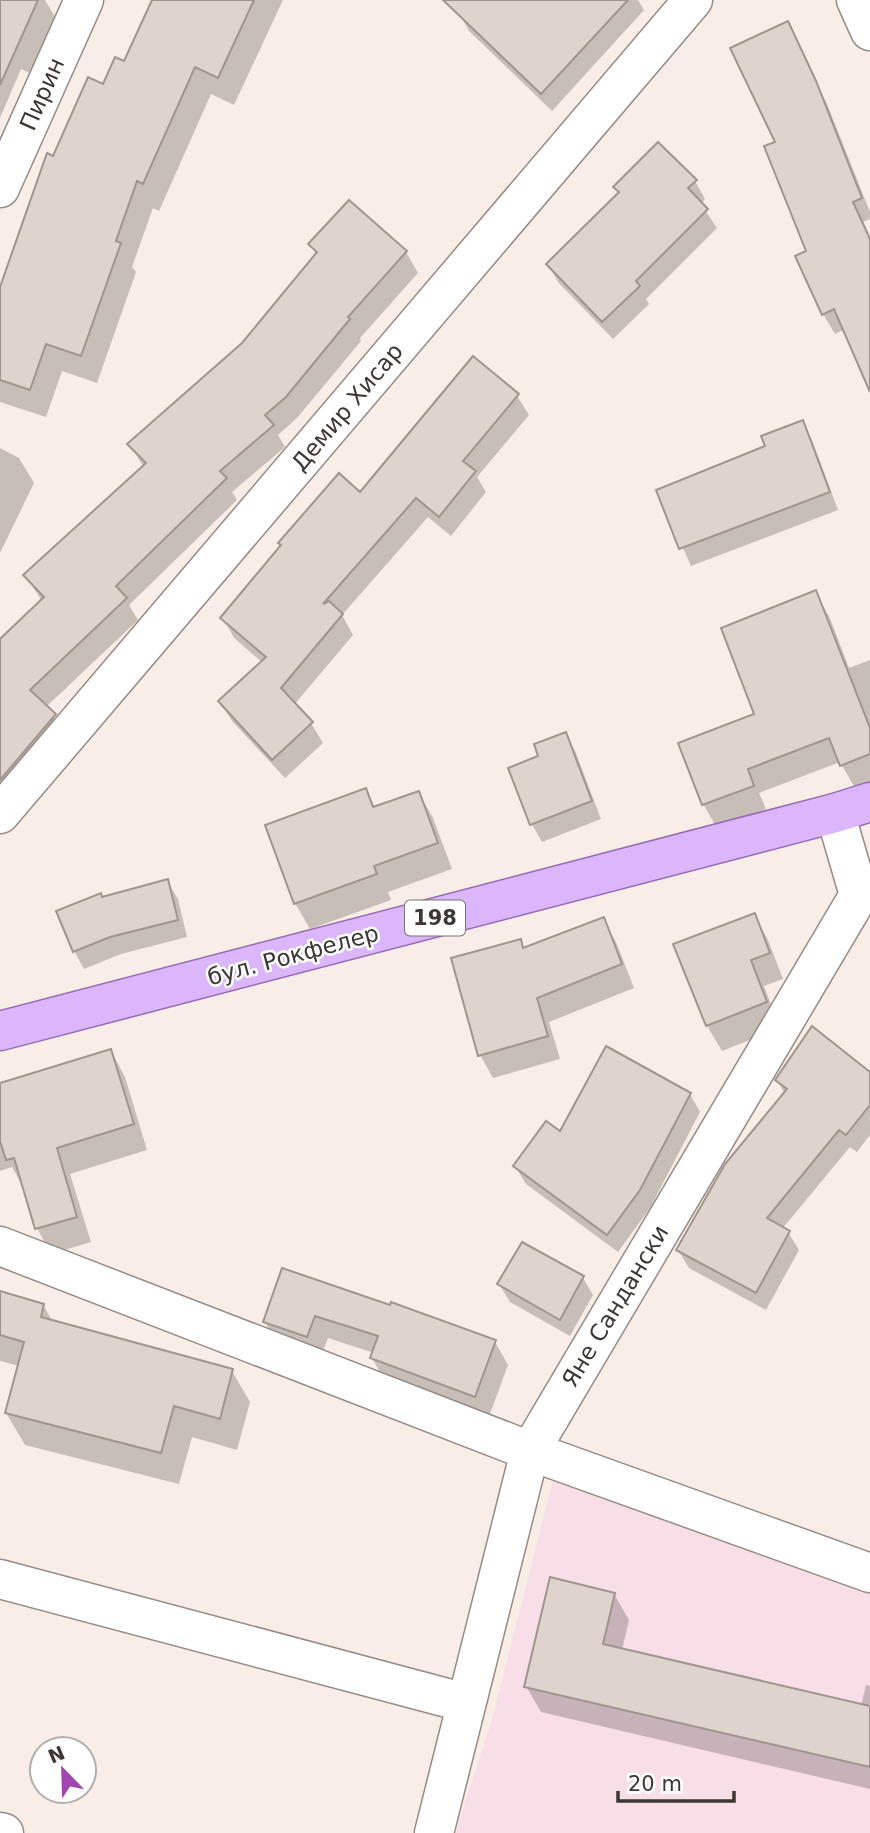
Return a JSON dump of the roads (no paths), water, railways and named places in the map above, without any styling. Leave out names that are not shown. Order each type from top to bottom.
[{"type":"main road","name":"бул. Рокфелер","points":[[0,1031],[853,808]]},
{"type":"street","name":"Пирин","points":[[0,188],[84,0]]},
{"type":"street","name":"Демир Хисар","points":[[0,814],[693,0]]},
{"type":"street","points":[[856,0],[870,31]]},
{"type":"street","name":"Яне Сандански","points":[[434,1833],[530,1451],[859,895],[853,808]]},
{"type":"street","points":[[0,1246],[530,1451],[870,1573]]},
{"type":"street","points":[[0,1579],[466,1703]]}]
